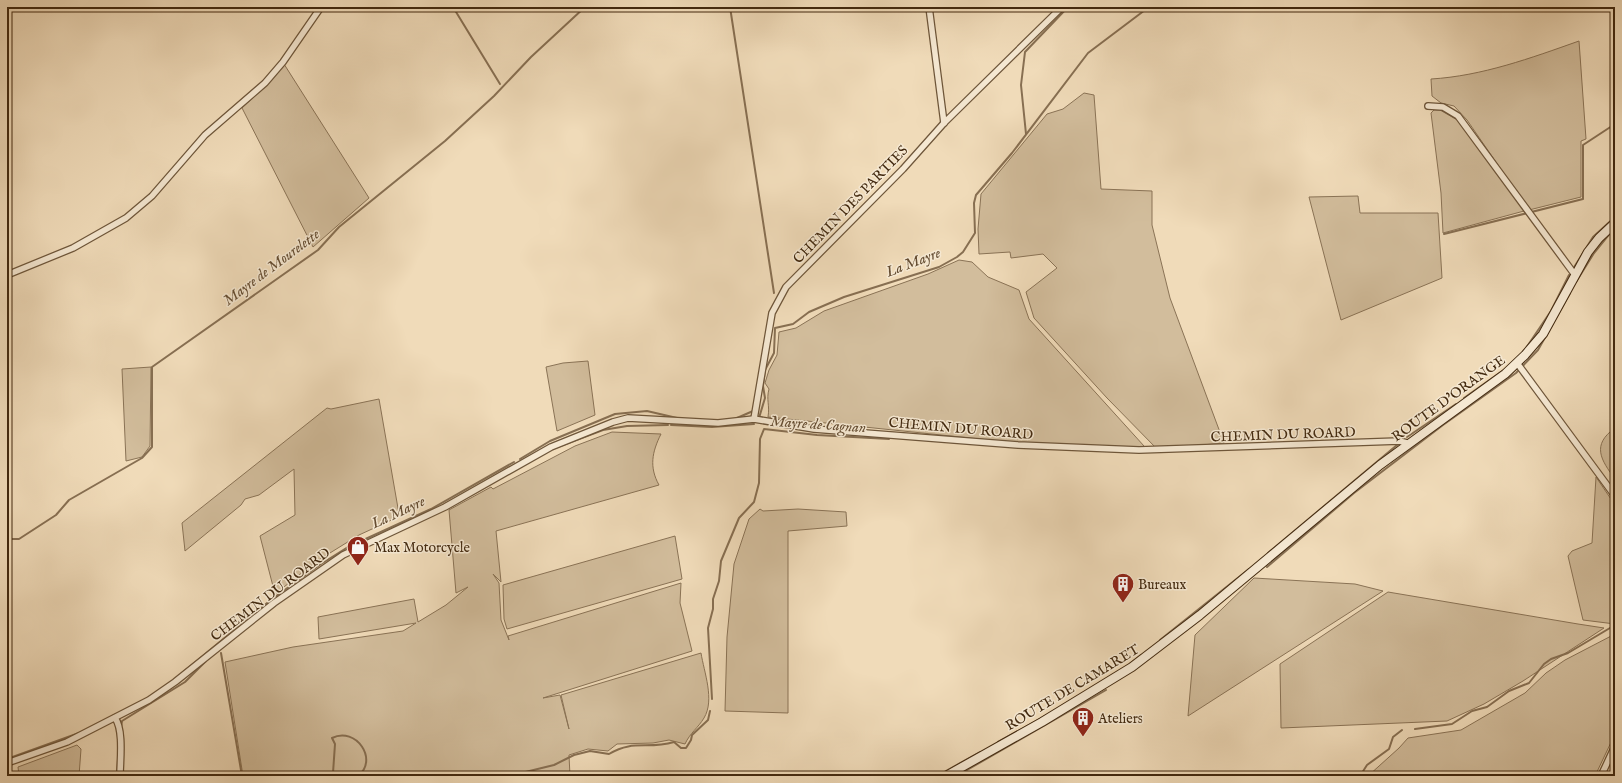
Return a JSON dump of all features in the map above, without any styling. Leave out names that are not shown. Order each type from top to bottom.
[{"type":"main road","name":"ROUTE D'ORANGE","points":[[1261,564],[1407,443],[1462,406],[1517,363],[1534,346],[1543,334],[1593,245],[1615,223]]},
{"type":"main road","name":"ROUTE DE CAMARET","points":[[950,775],[1042,722],[1132,667],[1261,564]]},
{"type":"street","points":[[7,276],[73,248],[126,218],[152,196],[205,135],[265,83],[283,62],[321,7]]},
{"type":"street","points":[[929,7],[944,123]]},
{"type":"street","name":"CHEMIN DES PARTIES","points":[[754,419],[772,313],[780,295],[829,242],[903,169],[944,123],[1062,7]]},
{"type":"street","points":[[1428,106],[1443,107],[1458,116],[1575,275]]},
{"type":"street","points":[[1517,363],[1615,496]]},
{"type":"street","name":"CHEMIN DU ROARD","points":[[7,763],[57,746],[149,700],[175,682],[274,603],[343,555],[445,507],[551,448],[613,422],[628,418],[718,423],[754,419],[814,429],[1080,449],[1152,451],[1266,445],[1407,443]]},
{"type":"street","points":[[115,718],[118,726],[121,753],[120,776]]},
{"type":"street","points":[[1601,776],[1615,746]]},
{"type":"shaded area","points":[[1579,41],[1586,139],[1581,141],[1581,197],[1529,210],[1467,120],[1454,106],[1441,103],[1432,96],[1431,79],[1488,70],[1525,60]]},
{"type":"shaded area","points":[[284,64],[369,198],[313,247],[242,108],[269,83]]},
{"type":"shaded area","points":[[1084,93],[1094,95],[1101,189],[1152,191],[1152,225],[1170,298],[1224,443],[1157,449],[1107,398],[1034,318],[1026,292],[1057,268],[1043,254],[1011,258],[1010,252],[979,254],[978,229],[981,194],[1047,114],[1063,109]]},
{"type":"shaded area","points":[[1434,110],[1440,110],[1459,121],[1524,211],[1443,233],[1441,193],[1431,113]]},
{"type":"shaded area","points":[[1358,196],[1360,213],[1438,213],[1442,278],[1341,320],[1309,197]]},
{"type":"shaded area","points":[[959,260],[972,262],[988,277],[1019,290],[1029,319],[1144,446],[1137,448],[1028,444],[768,417],[769,389],[765,383],[769,370],[777,355],[779,332],[796,328],[824,311],[928,274]]},
{"type":"shaded area","points":[[588,361],[595,415],[557,431],[546,367],[563,363]]},
{"type":"shaded area","points":[[151,367],[150,446],[142,457],[126,461],[122,369]]},
{"type":"shaded area","points":[[379,399],[399,514],[398,517],[359,535],[317,561],[275,594],[260,536],[295,515],[294,469],[259,495],[245,499],[241,505],[185,551],[182,523],[327,408],[331,409]]},
{"type":"shaded area","points":[[1615,428],[1615,479],[1603,459],[1601,447],[1603,440]]},
{"type":"shaded area","points":[[612,432],[661,434],[655,447],[653,460],[654,472],[659,485],[496,531],[501,582],[493,574],[499,583],[501,620],[509,640],[508,636],[681,583],[680,603],[692,651],[543,698],[560,695],[569,729],[561,695],[701,653],[708,686],[709,703],[704,718],[685,744],[669,740],[653,743],[617,744],[608,751],[588,749],[569,755],[570,776],[243,776],[225,662],[293,647],[403,631],[416,623],[319,639],[318,617],[414,599],[418,622],[446,605],[468,587],[456,593],[449,510],[491,487],[493,489],[575,446]]},
{"type":"shaded area","points":[[1596,477],[1615,505],[1615,624],[1583,620],[1568,556],[1572,551],[1592,543]]},
{"type":"shaded area","points":[[760,509],[763,511],[798,509],[846,512],[847,526],[788,531],[788,713],[725,711],[727,637],[734,564],[749,519]]},
{"type":"shaded area","points":[[675,536],[682,579],[507,629],[504,619],[503,585]]},
{"type":"shaded area","points":[[1254,578],[1355,584],[1383,591],[1188,716],[1195,635]]},
{"type":"shaded area","points":[[1388,592],[1604,628],[1523,681],[1484,704],[1447,721],[1281,728],[1280,664]]},
{"type":"shaded area","points":[[1615,634],[1615,734],[1595,776],[1368,776],[1408,738],[1461,730],[1525,693],[1546,673],[1565,660]]},
{"type":"shaded area","points":[[77,745],[81,749],[79,776],[19,776],[18,767]]},
{"type":"waterway","points":[[453,7],[500,84]]},
{"type":"waterway","name":"Mayre de Mourelette","points":[[7,539],[19,539],[56,515],[69,500],[142,458],[152,447],[152,367],[318,250],[339,227],[445,141],[494,96],[531,57],[585,7]]},
{"type":"waterway","points":[[730,7],[774,293]]},
{"type":"waterway","points":[[1026,134],[1021,85],[1025,52],[1068,7]]},
{"type":"waterway","name":"La Mayre","points":[[759,418],[765,398],[763,386],[765,370],[774,353],[775,328],[793,324],[809,312],[844,297],[939,267],[963,252],[975,233],[974,203],[976,195],[1012,153],[1088,53],[1149,7]]},
{"type":"waterway","points":[[1444,234],[1583,199],[1583,145],[1615,124]]},
{"type":"waterway","points":[[1573,269],[1593,237],[1615,217]]},
{"type":"waterway","points":[[1576,282],[1594,253],[1611,232]]},
{"type":"waterway","points":[[1524,351],[1551,311],[1569,275]]},
{"type":"waterway","points":[[1267,567],[1354,493],[1443,425],[1516,373],[1538,350],[1570,293]]},
{"type":"waterway","points":[[1464,398],[1505,369]]},
{"type":"waterway","points":[[1407,437],[1456,404]]},
{"type":"waterway","points":[[520,459],[550,441],[615,414],[647,411],[677,418]]},
{"type":"waterway","points":[[737,418],[753,411]]},
{"type":"waterway","name":"La Mayre","points":[[671,425],[712,427],[754,424]]},
{"type":"waterway","name":"La Mayre","points":[[555,448],[603,430],[627,426],[668,425]]},
{"type":"waterway","name":"Mayre de Cagnan","points":[[712,699],[708,628],[713,609],[713,599],[719,581],[721,561],[739,518],[754,502],[759,483],[760,439],[764,429],[817,435],[889,439]]},
{"type":"waterway","points":[[1268,553],[1397,445]]},
{"type":"waterway","name":"La Mayre","points":[[182,673],[272,599],[321,564],[348,547],[431,509],[514,462]]},
{"type":"waterway","points":[[1160,640],[1249,569]]},
{"type":"waterway","points":[[1415,729],[1452,724],[1472,711],[1487,707],[1509,691],[1529,683],[1544,664],[1551,659],[1568,653],[1615,625]]},
{"type":"waterway","points":[[221,653],[242,776]]},
{"type":"waterway","points":[[1127,666],[1141,655]]},
{"type":"waterway","name":"La Mayre","points":[[121,727],[122,721],[185,682],[206,661]]},
{"type":"waterway","points":[[960,774],[1106,690]]},
{"type":"waterway","name":"Mayre de Cagnan","points":[[509,776],[554,765],[574,755],[590,751],[609,754],[626,747],[674,742],[681,748],[686,748],[692,735],[708,720],[710,711]]},
{"type":"waterway","points":[[998,742],[1047,715]]},
{"type":"waterway","points":[[1360,776],[1367,765],[1389,749],[1393,737],[1402,730]]},
{"type":"waterway","points":[[7,759],[79,733]]},
{"type":"waterway","points":[[335,776],[333,773],[335,744],[332,738],[341,736],[349,737],[362,746],[366,762],[364,769],[358,776]]},
{"type":"waterway","points":[[937,776],[980,752]]},
{"type":"waterway","points":[[117,776],[118,759]]},
{"type":"place","name":"Max Motorcycle","points":[[358,566]]},
{"type":"place","name":"Bureaux","points":[[1123,604]]},
{"type":"place","name":"Ateliers","points":[[1083,738]]}]
